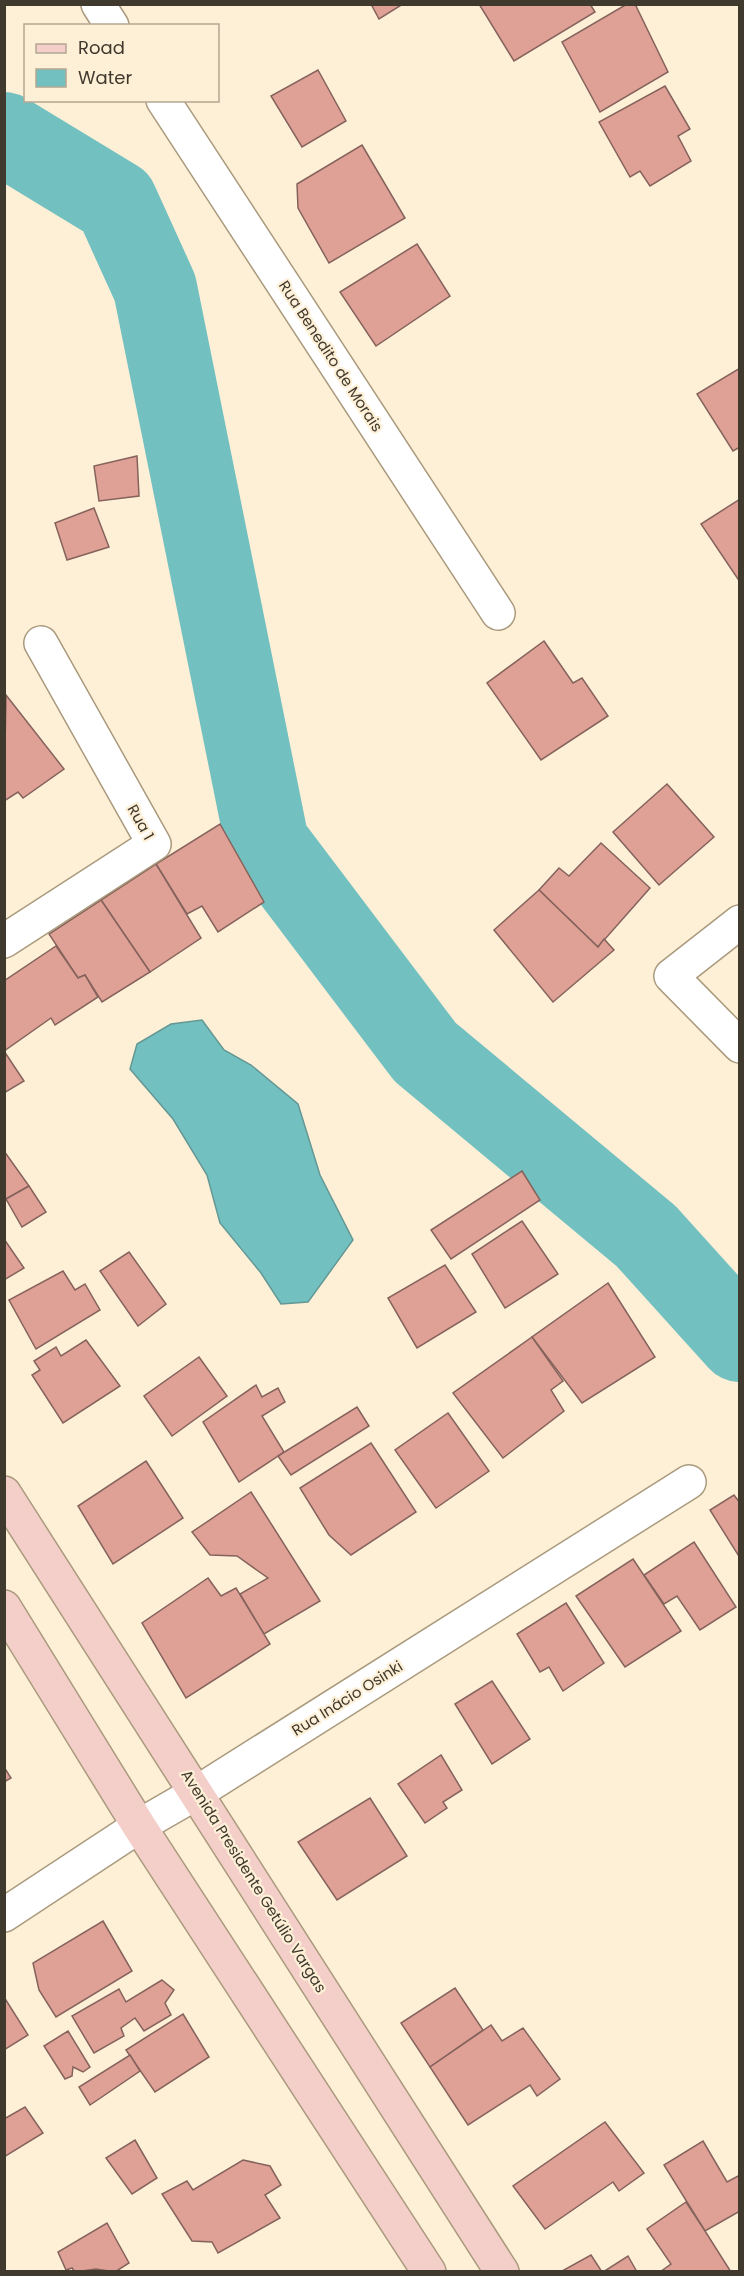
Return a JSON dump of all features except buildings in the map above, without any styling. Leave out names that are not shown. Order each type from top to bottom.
[{"type":"main road","name":"Avenida Presidente Getúlio Vargas","points":[[4,1493],[198,1792],[502,2271]]},
{"type":"main road","points":[[4,1607],[139,1826],[429,2271]]},
{"type":"street","points":[[98,4],[111,24]]},
{"type":"street","name":"Rua Benedito de Morais","points":[[164,102],[498,613]]},
{"type":"street","name":"Rua 1","points":[[4,941],[154,844],[41,643]]},
{"type":"street","points":[[740,922],[671,976],[740,1046]]},
{"type":"street","name":"Rua Inácio Osinki","points":[[4,1915],[139,1826],[198,1792],[689,1482]]},
{"type":"water","points":[[202,1020],[224,1050],[251,1065],[298,1104],[320,1175],[353,1240],[308,1302],[281,1304],[261,1273],[220,1223],[207,1175],[173,1119],[130,1069],[137,1044],[171,1024]]},
{"type":"waterway","points":[[4,134],[116,202],[155,288],[267,843],[425,1052],[646,1236],[740,1340]]}]
